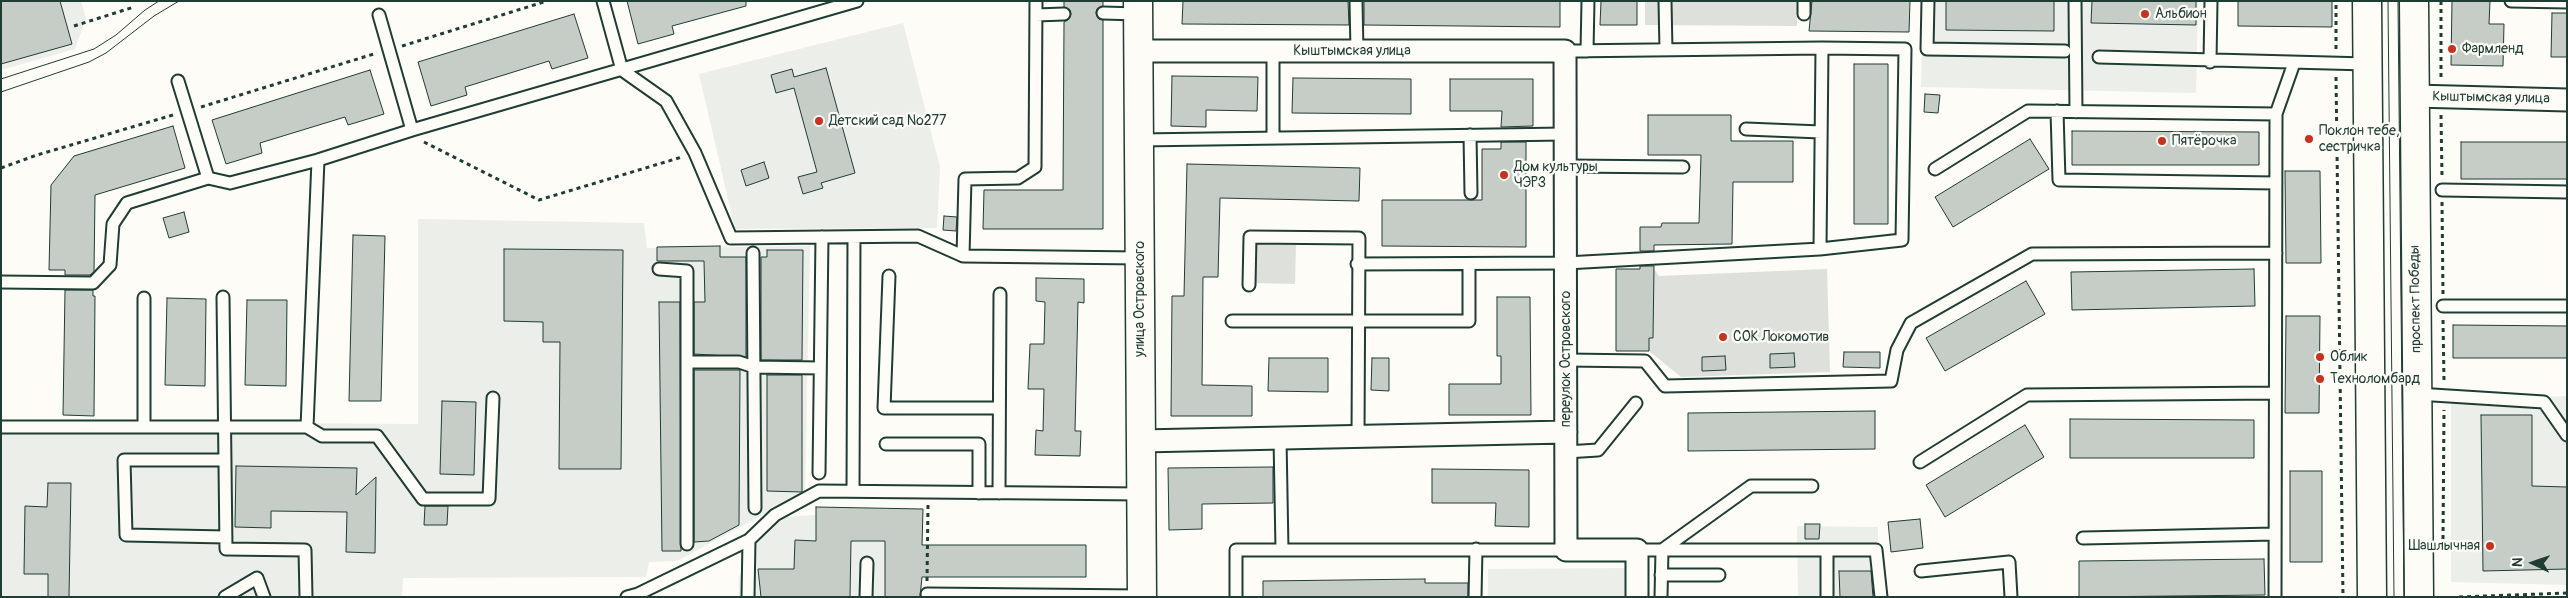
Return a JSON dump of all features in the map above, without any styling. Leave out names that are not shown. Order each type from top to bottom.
[{"type":"main road","points":[[2367,1],[2372,597]]},
{"type":"main road","name":"проспект Победы","points":[[2414,1],[2419,597]]},
{"type":"main road","name":"улица Островского","points":[[1138,8],[1142,596]]},
{"type":"street","name":"Кыштымская улица","points":[[1139,51],[1565,51]]},
{"type":"street","name":"переулок Островского","points":[[1565,51],[1566,550]]},
{"type":"street","name":"Кыштымская улица","points":[[2414,96],[2567,100]]},
{"type":"street","points":[[1141,441],[1358,436],[1566,442]]},
{"type":"street","points":[[1566,550],[1636,550],[1637,597]]},
{"type":"lane","points":[[603,1],[622,70],[666,101],[695,153],[731,238],[918,236],[963,256],[1140,258]]},
{"type":"lane","points":[[1,282],[94,283],[110,266],[113,224],[127,203],[208,178],[230,183],[318,160],[408,131],[622,70],[826,6],[857,1]]},
{"type":"lane","points":[[963,256],[965,179],[1018,178],[1035,167],[1036,1]]},
{"type":"lane","points":[[1356,1],[1357,51]]},
{"type":"lane","points":[[1587,51],[1588,1]]},
{"type":"lane","points":[[1665,1],[1666,50]]},
{"type":"lane","points":[[1804,1],[1804,14]]},
{"type":"lane","points":[[1928,1],[1927,49],[2065,51]]},
{"type":"lane","points":[[2075,1],[2076,112]]},
{"type":"lane","points":[[2210,62],[2211,1]]},
{"type":"lane","points":[[2511,1],[2567,2]]},
{"type":"lane","points":[[1103,13],[1138,8]]},
{"type":"lane","points":[[1036,15],[1064,14]]},
{"type":"lane","points":[[379,15],[408,131]]},
{"type":"lane","points":[[1820,249],[1822,48]]},
{"type":"lane","points":[[1357,264],[1566,263],[1820,249],[1902,240],[1904,49],[1565,51]]},
{"type":"lane","points":[[1273,51],[1273,138]]},
{"type":"lane","points":[[2099,57],[2210,62],[2367,64]]},
{"type":"lane","points":[[2275,597],[2276,114],[2294,63]]},
{"type":"lane","points":[[178,81],[208,178]]},
{"type":"lane","points":[[1934,169],[2028,111],[2276,114]]},
{"type":"lane","points":[[2057,111],[2059,180],[2276,183]]},
{"type":"lane","points":[[1746,129],[1821,132]]},
{"type":"lane","points":[[1139,140],[1565,134]]},
{"type":"lane","points":[[1470,135],[1471,193]]},
{"type":"lane","points":[[307,427],[318,160]]},
{"type":"lane","points":[[1566,166],[1683,166]]},
{"type":"lane","points":[[2442,190],[2567,192]]},
{"type":"lane","points":[[819,473],[822,237]]},
{"type":"lane","points":[[853,491],[854,237]]},
{"type":"lane","points":[[1249,285],[1250,237],[1359,238],[1357,264],[1358,436]]},
{"type":"lane","points":[[753,253],[756,508]]},
{"type":"lane","points":[[1566,360],[1645,361],[1665,386],[1891,381],[1897,350],[1911,323],[2032,254],[2276,253]]},
{"type":"lane","points":[[1232,321],[1469,321],[1469,264]]},
{"type":"lane","points":[[659,269],[687,271],[687,544]]},
{"type":"lane","points":[[889,276],[884,408],[999,408]]},
{"type":"lane","points":[[999,493],[1000,294]]},
{"type":"lane","points":[[223,297],[226,549],[305,550],[306,597]]},
{"type":"lane","points":[[144,298],[144,426]]},
{"type":"lane","points":[[2443,306],[2567,306]]},
{"type":"lane","points":[[687,362],[739,362],[754,367],[820,368]]},
{"type":"lane","points":[[1920,462],[2027,395],[2275,393]]},
{"type":"lane","points":[[2417,394],[2544,402],[2567,435]]},
{"type":"lane","points":[[1,426],[307,427],[322,436],[377,436],[423,499],[489,499],[493,398]]},
{"type":"lane","points":[[1566,442],[1598,450],[1636,403]]},
{"type":"lane","points":[[1280,438],[1282,550]]},
{"type":"lane","points":[[886,444],[979,444],[980,493]]},
{"type":"lane","points":[[225,460],[124,460],[126,536],[226,536]]},
{"type":"lane","points":[[1662,550],[1751,486],[1812,486]]},
{"type":"lane","points":[[627,597],[638,594],[749,540],[775,515],[818,491],[1142,494]]},
{"type":"lane","points":[[2083,538],[2275,534]]},
{"type":"lane","points":[[748,597],[749,540]]},
{"type":"lane","points":[[1475,597],[1476,549]]},
{"type":"lane","points":[[1236,597],[1236,550],[1566,550]]},
{"type":"lane","points":[[1636,550],[1876,550],[1882,597]]},
{"type":"lane","points":[[1661,597],[1662,550]]},
{"type":"lane","points":[[1827,550],[1827,597]]},
{"type":"lane","points":[[1921,571],[2009,562],[2011,597]]},
{"type":"lane","points":[[866,597],[867,563]]},
{"type":"lane","points":[[1661,576],[1719,575]]},
{"type":"lane","points":[[225,597],[257,578],[264,597]]},
{"type":"lane","points":[[927,594],[1142,596]]},
{"type":"path","points":[[1,168],[37,155],[547,1]]},
{"type":"path","points":[[2336,1],[2343,597]]},
{"type":"path","points":[[74,26],[134,7]]},
{"type":"path","points":[[408,131],[539,200],[695,153]]},
{"type":"path","points":[[927,594],[928,492]]},
{"type":"path","points":[[2459,597],[2567,593]]},
{"type":"shaded area","points":[[1,1],[81,1],[86,18],[75,49],[1,70]]},
{"type":"shaded area","points":[[1645,1],[1797,1],[1797,26],[1645,25]]},
{"type":"shaded area","points":[[1923,1],[2198,1],[2196,93],[1921,87]]},
{"type":"shaded area","name":"Детский сад №277","points":[[903,23],[940,167],[937,228],[735,229],[699,74]]},
{"type":"shaded area","points":[[418,219],[644,223],[647,248],[810,246],[805,492],[677,561],[649,562],[646,577],[403,578],[402,597],[1,597],[1,419],[27,422],[418,424]]},
{"type":"shaded area","points":[[1256,244],[1296,245],[1295,284],[1255,283]]},
{"type":"shaded area","name":"СОК Локомотив","points":[[1616,269],[1654,269],[1659,276],[1827,269],[1830,372],[1681,377],[1649,351],[1616,351]]},
{"type":"shaded area","points":[[2567,396],[2567,585],[2451,582],[2451,401]]},
{"type":"shaded area","points":[[923,509],[922,597],[739,597],[739,577],[763,518]]},
{"type":"shaded area","points":[[1797,526],[1878,527],[1878,597],[1798,597]]},
{"type":"shaded area","points":[[1626,568],[1626,597],[1488,597],[1488,569]]},
{"type":"building","points":[[1,1],[60,1],[72,44],[1,64]]},
{"type":"building","points":[[627,1],[746,1],[746,6],[672,26],[674,34],[638,44]]},
{"type":"building","points":[[1064,1],[1103,1],[1103,6],[1097,9],[1096,13],[1099,19],[1103,20],[1103,229],[983,229],[984,190],[1063,190],[1064,22],[1068,20],[1071,14],[1070,10],[1064,7]]},
{"type":"building","points":[[1183,1],[1348,1],[1349,25],[1182,24]]},
{"type":"building","points":[[1364,1],[1560,1],[1560,27],[1364,25]]},
{"type":"building","points":[[1601,1],[1637,1],[1637,25],[1600,25]]},
{"type":"building","points":[[1812,1],[1910,1],[1909,32],[1809,31]]},
{"type":"building","points":[[1946,1],[2054,1],[2054,31],[1946,30]]},
{"type":"building","points":[[2092,1],[2196,1],[2196,25],[2091,23]]},
{"type":"building","points":[[2238,1],[2332,1],[2332,27],[2238,26]]},
{"type":"building","points":[[2452,1],[2490,1],[2489,24],[2504,24],[2503,66],[2451,65]]},
{"type":"building","points":[[2552,13],[2567,13],[2567,57],[2551,57]]},
{"type":"building","points":[[574,14],[588,58],[552,69],[549,61],[465,87],[467,95],[431,106],[418,62]]},
{"type":"building","points":[[1854,64],[1888,64],[1888,224],[1854,224]]},
{"type":"building","points":[[826,68],[855,173],[821,183],[823,188],[803,194],[798,177],[817,172],[794,88],[776,93],[771,75],[792,69],[794,77]]},
{"type":"building","points":[[370,70],[384,114],[348,125],[345,117],[260,143],[262,153],[226,164],[212,120]]},
{"type":"building","points":[[1172,76],[1258,77],[1257,111],[1206,110],[1206,127],[1171,126]]},
{"type":"building","points":[[1293,78],[1411,79],[1411,114],[1292,113]]},
{"type":"building","points":[[1450,79],[1533,79],[1533,126],[1501,127],[1502,111],[1450,111]]},
{"type":"building","points":[[1925,94],[1940,95],[1938,113],[1924,112]]},
{"type":"building","points":[[1648,115],[1731,115],[1731,141],[1793,141],[1793,182],[1733,182],[1732,244],[1654,245],[1654,251],[1640,251],[1640,227],[1661,227],[1662,223],[1699,223],[1701,155],[1648,155]]},
{"type":"building","points":[[173,126],[185,168],[95,195],[94,272],[90,275],[65,275],[65,270],[49,270],[51,185],[74,156]]},
{"type":"building","points":[[2072,131],[2259,132],[2259,165],[2072,165]]},
{"type":"building","points":[[2030,139],[2049,169],[1953,227],[1935,197]]},
{"type":"building","name":"Дом культуры ЧЭРЗ","points":[[1501,142],[1526,142],[1526,247],[1382,246],[1382,200],[1482,200],[1482,149],[1501,149]]},
{"type":"building","points":[[2461,142],[2567,142],[2567,179],[2461,179]]},
{"type":"building","points":[[764,162],[769,178],[746,186],[741,170]]},
{"type":"building","points":[[1187,164],[1360,168],[1359,201],[1220,198],[1218,277],[1203,277],[1202,385],[1252,386],[1252,416],[1171,416],[1172,296],[1184,296]]},
{"type":"building","points":[[2285,171],[2320,171],[2321,263],[2286,263]]},
{"type":"building","points":[[184,212],[189,232],[169,238],[163,218]]},
{"type":"building","points":[[944,216],[957,217],[956,231],[943,230]]},
{"type":"building","points":[[353,235],[385,236],[381,401],[349,401]]},
{"type":"building","points":[[720,246],[720,257],[746,257],[746,357],[694,354],[694,302],[705,302],[704,261],[657,261],[657,247]]},
{"type":"building","points":[[504,249],[623,250],[621,469],[559,469],[560,342],[543,342],[543,322],[504,321]]},
{"type":"building","points":[[767,250],[803,250],[802,360],[761,360],[761,257],[767,257]]},
{"type":"building","points":[[1640,266],[1654,266],[1653,338],[1649,338],[1649,351],[1616,351],[1616,269],[1640,269]]},
{"type":"building","points":[[2254,269],[2255,306],[2072,310],[2071,272]]},
{"type":"building","points":[[1036,278],[1084,279],[1084,303],[1078,302],[1075,431],[1081,431],[1080,456],[1035,455],[1036,430],[1043,431],[1044,389],[1028,389],[1030,344],[1044,344],[1045,302],[1036,301]]},
{"type":"building","points":[[2026,281],[2045,314],[1945,371],[1926,338]]},
{"type":"building","points":[[65,290],[93,290],[93,296],[95,296],[94,416],[63,415]]},
{"type":"building","points":[[1497,297],[1530,297],[1531,415],[1449,415],[1449,384],[1501,384],[1501,356],[1497,356]]},
{"type":"building","points":[[167,298],[206,299],[205,386],[165,385]]},
{"type":"building","points":[[247,300],[287,300],[286,386],[245,385]]},
{"type":"building","points":[[659,302],[680,302],[681,551],[662,551]]},
{"type":"building","points":[[2286,316],[2320,316],[2319,413],[2285,413]]},
{"type":"building","points":[[2453,325],[2567,326],[2567,358],[2453,358]]},
{"type":"building","points":[[1844,352],[1880,352],[1880,368],[1843,367]]},
{"type":"building","points":[[1794,353],[1795,367],[1770,368],[1770,354]]},
{"type":"building","points":[[1725,356],[1726,370],[1702,371],[1702,357]]},
{"type":"building","points":[[1269,358],[1328,358],[1328,392],[1268,391]]},
{"type":"building","points":[[1372,358],[1389,358],[1389,391],[1371,390]]},
{"type":"building","points":[[694,370],[740,370],[739,525],[709,541],[694,542]]},
{"type":"building","points":[[767,375],[802,375],[802,492],[767,491]]},
{"type":"building","points":[[442,401],[476,402],[474,475],[440,474]]},
{"type":"building","points":[[1875,411],[1875,449],[1688,451],[1688,413]]},
{"type":"building","points":[[2481,415],[2532,415],[2532,486],[2567,487],[2567,569],[2483,571]]},
{"type":"building","points":[[2070,419],[2254,420],[2254,458],[2070,458]]},
{"type":"building","points":[[2025,425],[2044,457],[1945,517],[1926,485]]},
{"type":"building","points":[[236,466],[357,468],[356,495],[376,477],[375,553],[346,552],[347,512],[271,511],[271,528],[235,527]]},
{"type":"building","points":[[1273,467],[1273,503],[1202,504],[1202,529],[1169,530],[1168,468]]},
{"type":"building","points":[[1432,469],[1529,470],[1529,527],[1495,526],[1496,503],[1432,503]]},
{"type":"building","points":[[2290,471],[2322,471],[2322,562],[2290,562]]},
{"type":"building","points":[[48,483],[71,483],[69,597],[48,597],[48,574],[24,574],[25,506],[47,507]]},
{"type":"building","points":[[425,506],[448,506],[447,525],[424,525]]},
{"type":"building","points":[[816,507],[923,509],[922,545],[1086,545],[1086,577],[922,577],[920,597],[885,597],[885,541],[851,541],[850,597],[761,597],[758,569],[794,569],[795,540],[816,541]]},
{"type":"building","points":[[1920,519],[1923,548],[1891,552],[1888,522]]},
{"type":"building","points":[[1805,524],[1820,524],[1819,539],[1805,539]]},
{"type":"building","points":[[2264,559],[2265,595],[2079,597],[2079,561]]},
{"type":"building","points":[[1839,571],[1871,571],[1873,597],[1840,597]]},
{"type":"building","points":[[1425,579],[1425,583],[1468,583],[1468,597],[1263,597],[1263,581]]},
{"type":"tram line","points":[[1,79],[94,49],[116,35],[145,10],[159,1]]},
{"type":"tram line","points":[[1,92],[89,62],[106,53],[154,16],[179,1]]},
{"type":"tram line","points":[[2388,1],[2394,597]]},
{"type":"tram line","points":[[2398,1],[2404,597]]},
{"type":"place","name":"Альбион","points":[[2145,14]]},
{"type":"place","name":"Фармленд","points":[[2452,49]]},
{"type":"place","name":"Детский сад №277","points":[[819,121]]},
{"type":"place","name":"Поклон тебе, сестричка","points":[[2309,139]]},
{"type":"place","name":"Пятёрочка","points":[[2162,141]]},
{"type":"place","name":"Дом культуры ЧЭРЗ","points":[[1504,175]]},
{"type":"place","name":"СОК Локомотив","points":[[1723,337]]},
{"type":"place","name":"Облик","points":[[2320,357]]},
{"type":"place","name":"Техноломбард","points":[[2320,379]]},
{"type":"place","name":"Шашлычная","points":[[2490,546]]}]
